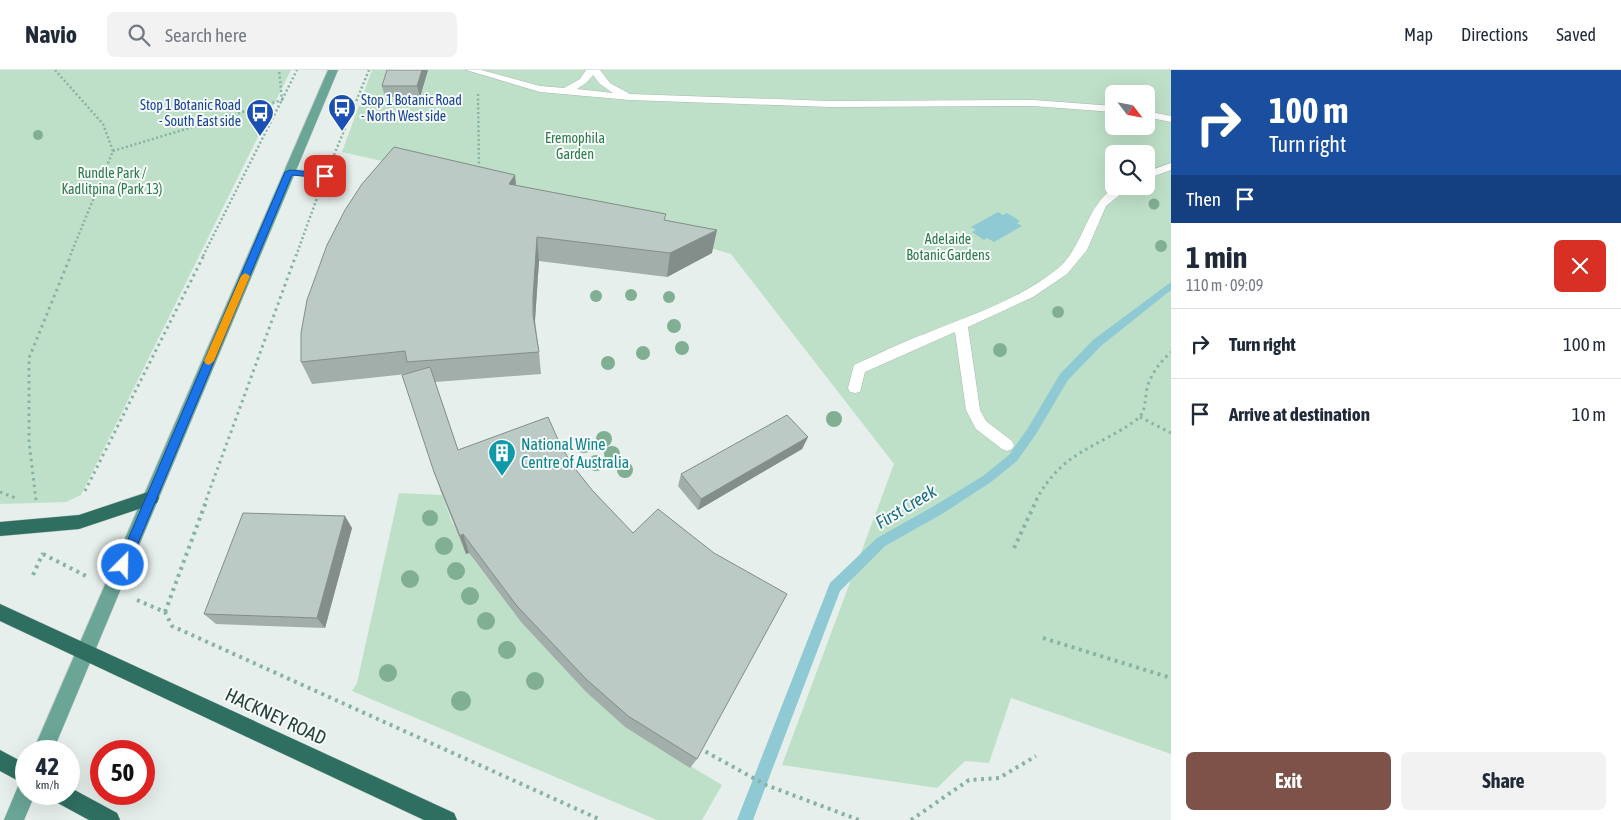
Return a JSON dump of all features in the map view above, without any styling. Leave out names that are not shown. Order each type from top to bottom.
[{"type":"highway","points":[[0,529],[78,522],[151,498]]},
{"type":"highway","name":"HACKNEY ROAD","points":[[0,612],[448,820]]},
{"type":"highway","points":[[0,760],[15,769]]},
{"type":"highway","points":[[80,804],[110,820]]},
{"type":"main road","points":[[49,740],[333,70]]},
{"type":"main road","points":[[14,820],[20,805]]},
{"type":"street","points":[[471,70],[535,88],[630,97],[830,104],[1033,103],[1105,108]]},
{"type":"street","points":[[564,92],[587,78],[591,70]]},
{"type":"street","points":[[595,70],[600,80],[630,97]]},
{"type":"street","points":[[1155,116],[1171,119]]},
{"type":"street","points":[[1155,172],[1171,166]]},
{"type":"street","points":[[290,172],[325,176]]},
{"type":"street","points":[[855,388],[859,369],[928,338],[1011,305],[1060,274],[1080,252],[1096,211],[1111,195]]},
{"type":"street","points":[[961,325],[973,410],[981,425],[1007,445]]},
{"type":"path","points":[[37,507],[29,442],[30,358],[113,151],[103,124],[55,70]]},
{"type":"path","points":[[279,70],[282,100]]},
{"type":"path","points":[[82,498],[298,70]]},
{"type":"path","points":[[369,70],[325,176],[165,612],[172,626],[601,820]]},
{"type":"path","points":[[479,179],[478,92],[488,76]]},
{"type":"path","points":[[113,151],[282,100]]},
{"type":"path","points":[[1014,548],[1030,509],[1052,476],[1074,454],[1111,436],[1140,417],[1144,409],[1148,386],[1158,363],[1171,352]]},
{"type":"path","points":[[1140,417],[1171,432]]},
{"type":"path","points":[[33,575],[43,554],[60,564]]},
{"type":"path","points":[[1043,638],[1171,678]]},
{"type":"path","points":[[692,743],[766,784],[859,820]]},
{"type":"path","points":[[911,820],[969,780],[999,778],[1036,756]]},
{"type":"green space","name":"Rundle Park / Kadlitpina (Park 13)","points":[[0,70],[291,70],[81,495],[66,502],[0,504]]},
{"type":"green space","name":"Adelaide Botanic Gardens","points":[[372,70],[1171,70],[1171,754],[1011,698],[989,763],[965,761],[937,788],[782,765],[894,464],[731,254],[523,193],[342,152]]},
{"type":"green space","points":[[399,493],[442,495],[452,522],[473,559],[521,622],[586,692],[625,727],[722,785],[702,820],[657,820],[352,691],[357,683]]},
{"type":"water","points":[[998,212],[1003,215],[1007,213],[1020,221],[1017,223],[1022,226],[994,242],[987,238],[984,240],[972,232],[976,230],[971,227]]},
{"type":"building","points":[[387,70],[422,70],[417,86],[382,86]]},
{"type":"building","points":[[394,147],[515,175],[509,184],[666,214],[664,220],[717,230],[670,253],[537,237],[533,315],[539,352],[407,362],[405,351],[301,362],[301,333],[307,300],[327,245],[345,210],[362,184]]},
{"type":"building","points":[[430,367],[458,450],[548,417],[560,444],[573,466],[592,490],[633,533],[658,509],[714,553],[787,594],[697,759],[628,716],[586,679],[517,606],[463,534],[460,536],[434,472],[402,375]]},
{"type":"building","points":[[787,415],[808,437],[701,499],[681,474]]},
{"type":"building","points":[[243,513],[345,516],[317,618],[204,614]]},
{"type":"waterway","name":"First Creek","points":[[745,820],[835,587],[881,542],[938,510],[987,479],[1013,458],[1032,431],[1064,377],[1097,343],[1171,285]]},
{"type":"slow traffic","points":[[209,361],[245,276]]},
{"type":"place","name":"Stop 1 Botanic Road - North West side","points":[[342,132]]},
{"type":"place","name":"Stop 1 Botanic Road - South East side","points":[[260,137]]},
{"type":"place","name":"National Wine Centre of Australia","points":[[502,477]]},
{"type":"route","points":[[123,565],[290,172],[325,176]]},
{"type":"park label","name":"Eremophila Garden","points":[[575,146]]}]
